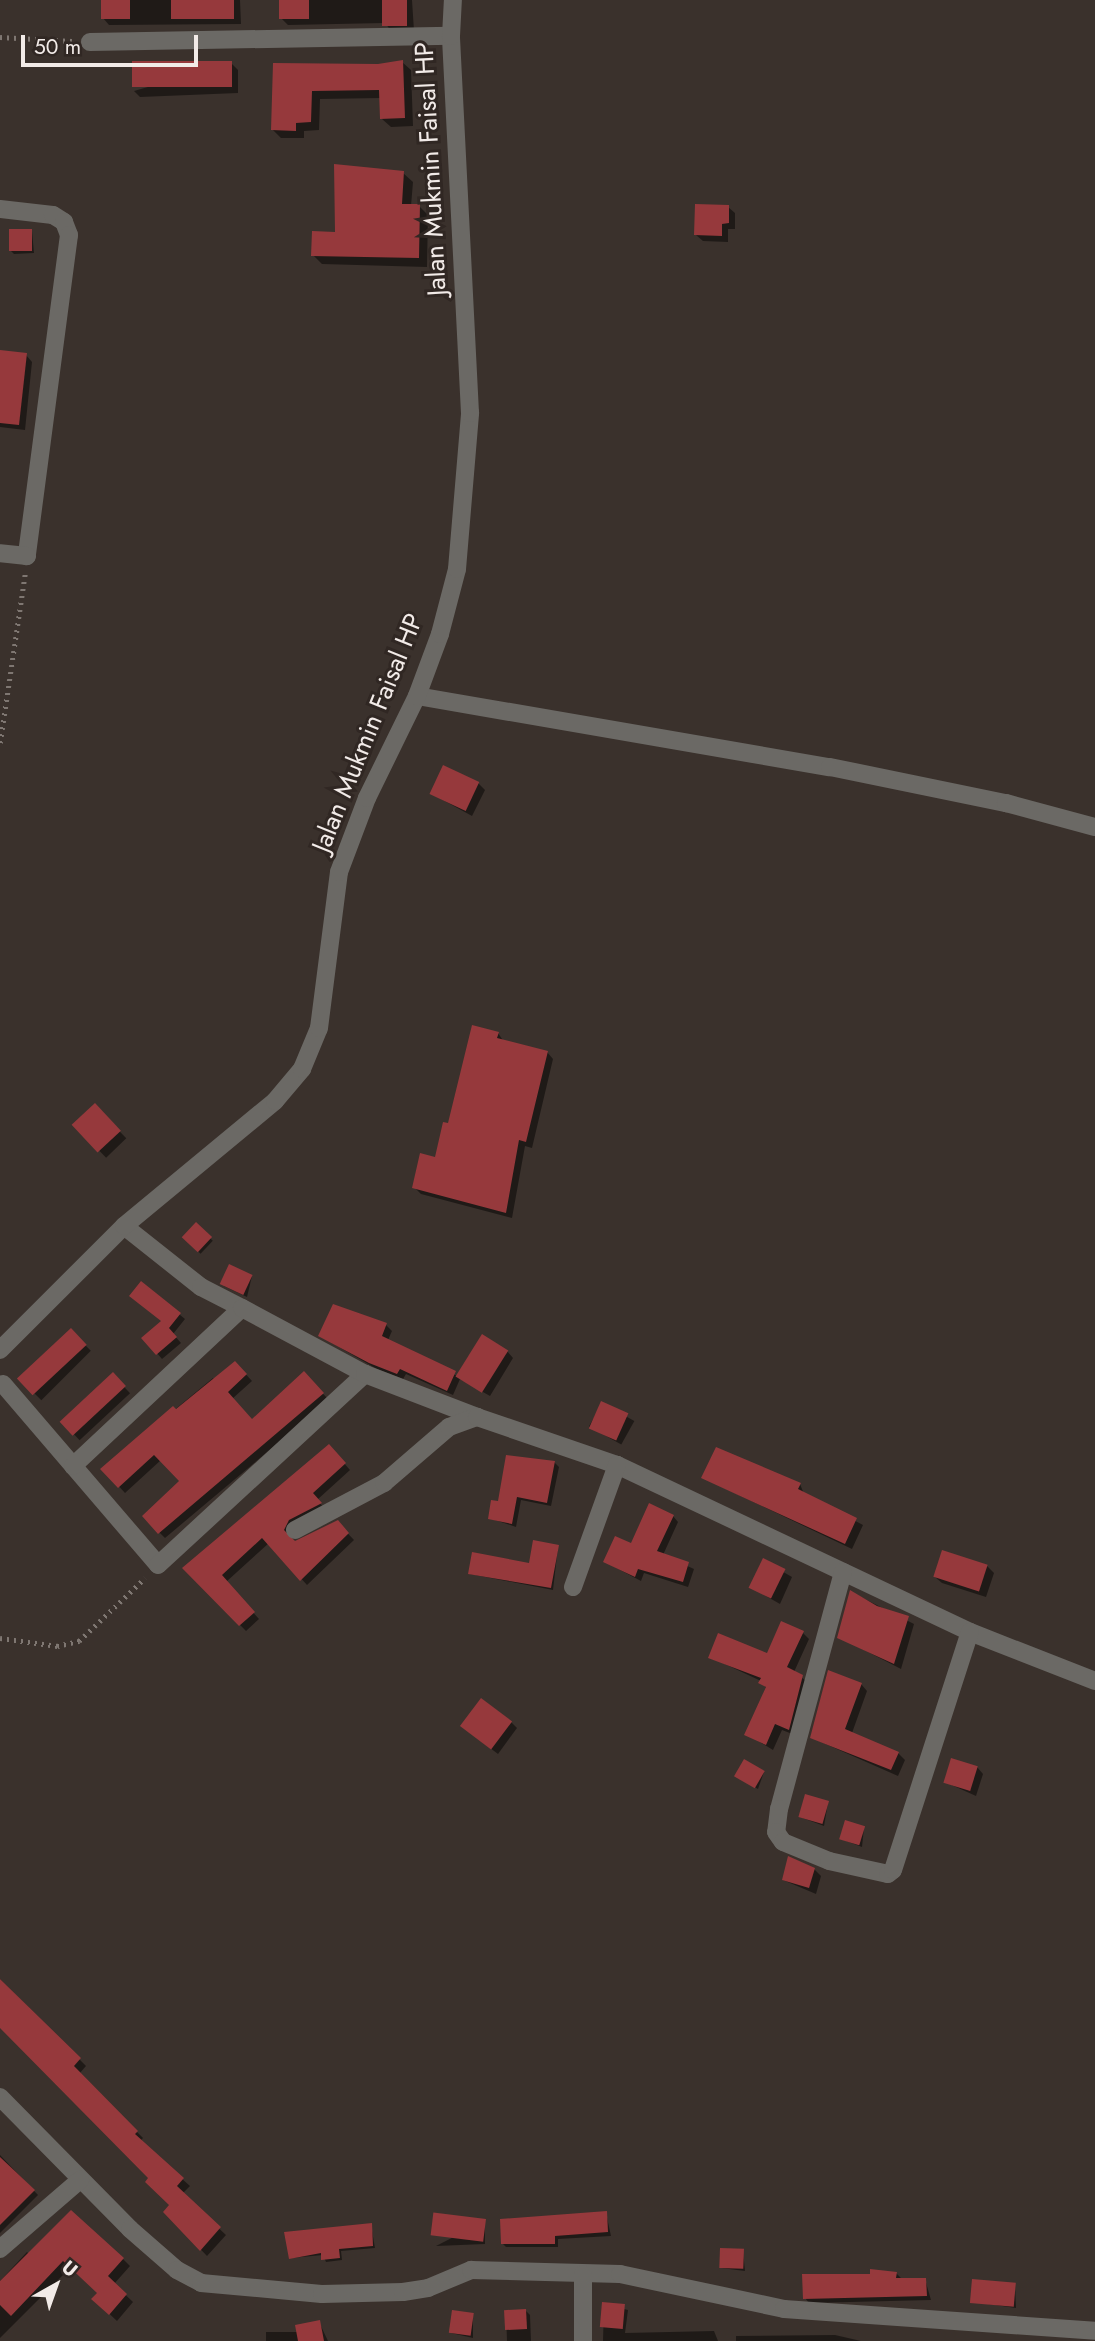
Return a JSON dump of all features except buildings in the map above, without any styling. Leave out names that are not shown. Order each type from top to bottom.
[{"type":"street","name":"Jalan Mukmin Faisal HP","points":[[0,1350],[124,1226],[249,1126],[302,1069],[319,1028],[327,989],[340,872],[367,798],[417,696],[440,634],[457,569],[470,413],[451,36],[453,0]]},
{"type":"street","points":[[90,41],[451,36]]},
{"type":"street","points":[[0,209],[53,215],[64,222],[69,236],[27,556],[0,553]]},
{"type":"street","points":[[417,696],[830,767],[1006,803],[1095,827]]},
{"type":"street","points":[[124,1226],[201,1287],[365,1374],[617,1465],[970,1632],[1095,1681]]},
{"type":"street","points":[[72,1466],[242,1308]]},
{"type":"street","points":[[3,1384],[158,1565],[365,1374]]},
{"type":"street","points":[[295,1530],[384,1483],[449,1427],[477,1416]]},
{"type":"street","points":[[573,1587],[617,1465]]},
{"type":"street","points":[[843,1572],[779,1809],[776,1832],[783,1842],[829,1861],[888,1874],[893,1870],[970,1632]]},
{"type":"street","points":[[0,2096],[79,2180],[177,2270],[201,2283],[322,2294],[403,2292],[428,2288],[471,2270],[620,2274],[784,2309],[1095,2331]]},
{"type":"street","points":[[0,2249],[79,2180]]},
{"type":"street","points":[[583,2274],[583,2341]]},
{"type":"path","points":[[0,37],[90,41]]},
{"type":"path","points":[[0,743],[27,556]]},
{"type":"path","points":[[0,1638],[57,1646],[79,1641],[158,1565]]}]
